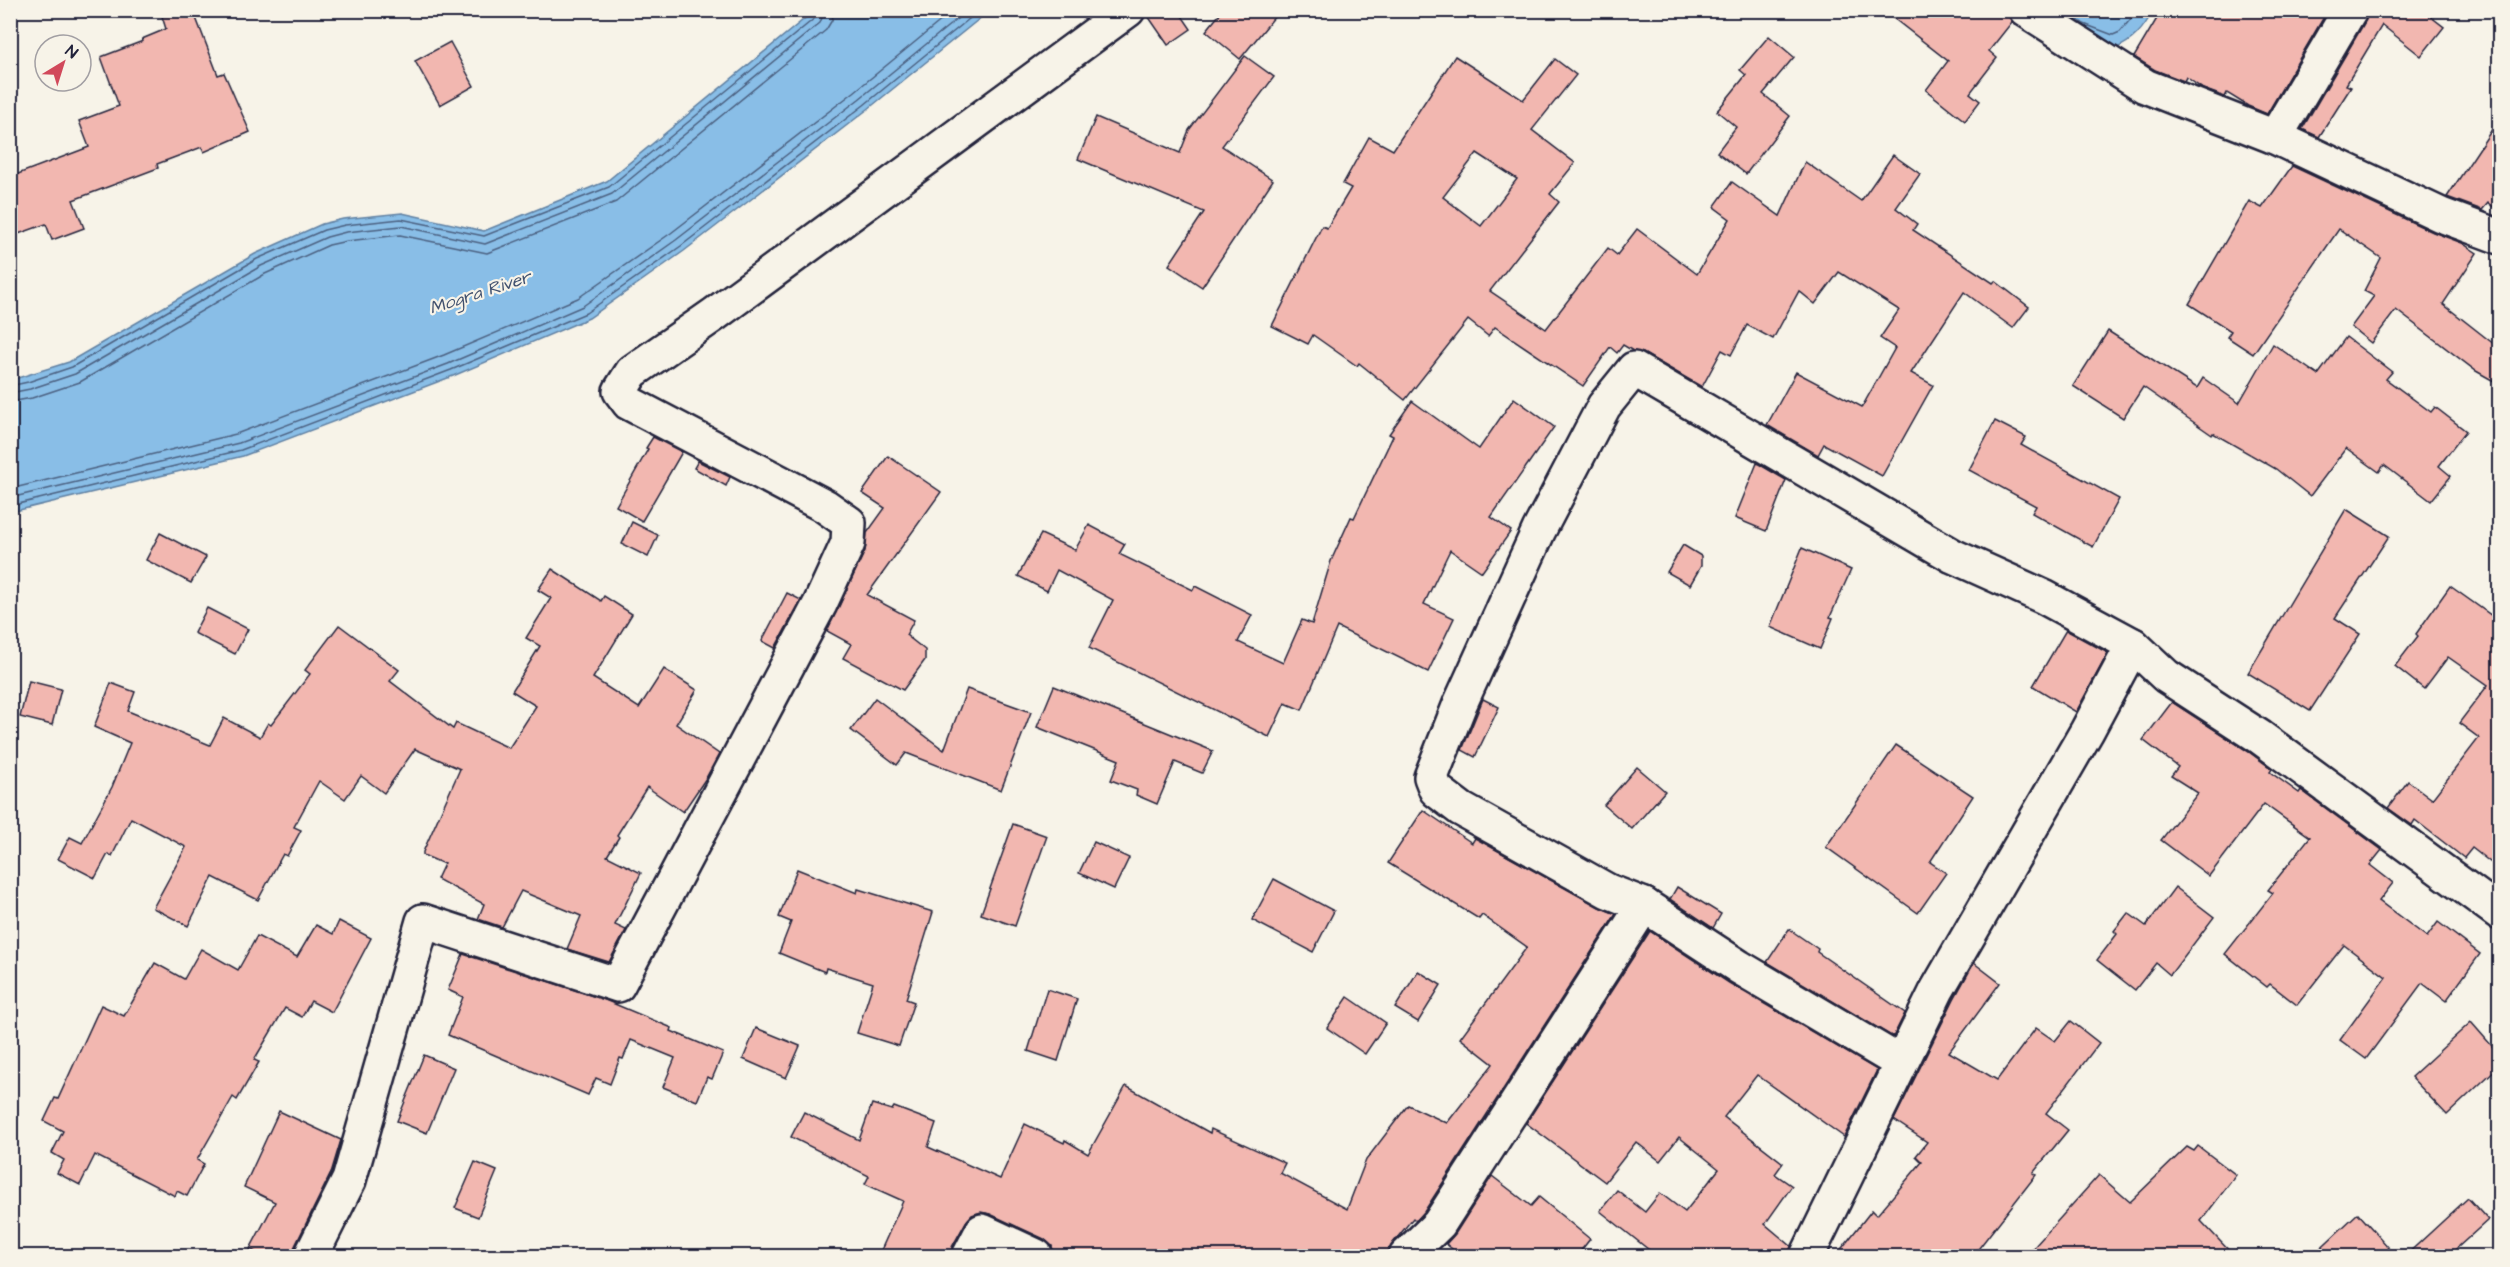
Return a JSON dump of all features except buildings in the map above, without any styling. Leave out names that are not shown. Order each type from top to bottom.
[{"type":"street","points":[[311,1257],[349,1180],[423,921],[618,985],[778,686],[848,543],[849,523],[825,506],[629,403],[620,391],[632,372],[715,314],[1128,10]]},
{"type":"street","points":[[2026,10],[2145,86],[2275,137],[2441,215],[2499,237]]},
{"type":"street","points":[[2275,137],[2350,10]]},
{"type":"street","points":[[1901,1063],[1739,967],[1644,904],[1608,891],[1461,809],[1437,790],[1431,777],[1460,704],[1539,531],[1604,406],[1634,369],[1953,556],[2044,597],[2133,645],[2166,676],[2260,736],[2499,913]]},
{"type":"street","points":[[1807,1257],[1937,990],[2087,731],[2133,645]]},
{"type":"street","points":[[1406,1257],[1439,1224],[1644,904]]},
{"type":"street","points":[[969,1257],[981,1231],[1036,1257]]},
{"type":"water","name":"Mogra River","points":[[814,11],[989,11],[868,109],[684,251],[589,318],[453,376],[243,456],[11,512],[11,380],[69,362],[255,254],[322,224],[343,219],[402,213],[484,231],[607,181]]},
{"type":"water","points":[[2049,11],[2153,11],[2137,34],[2114,49]]}]
